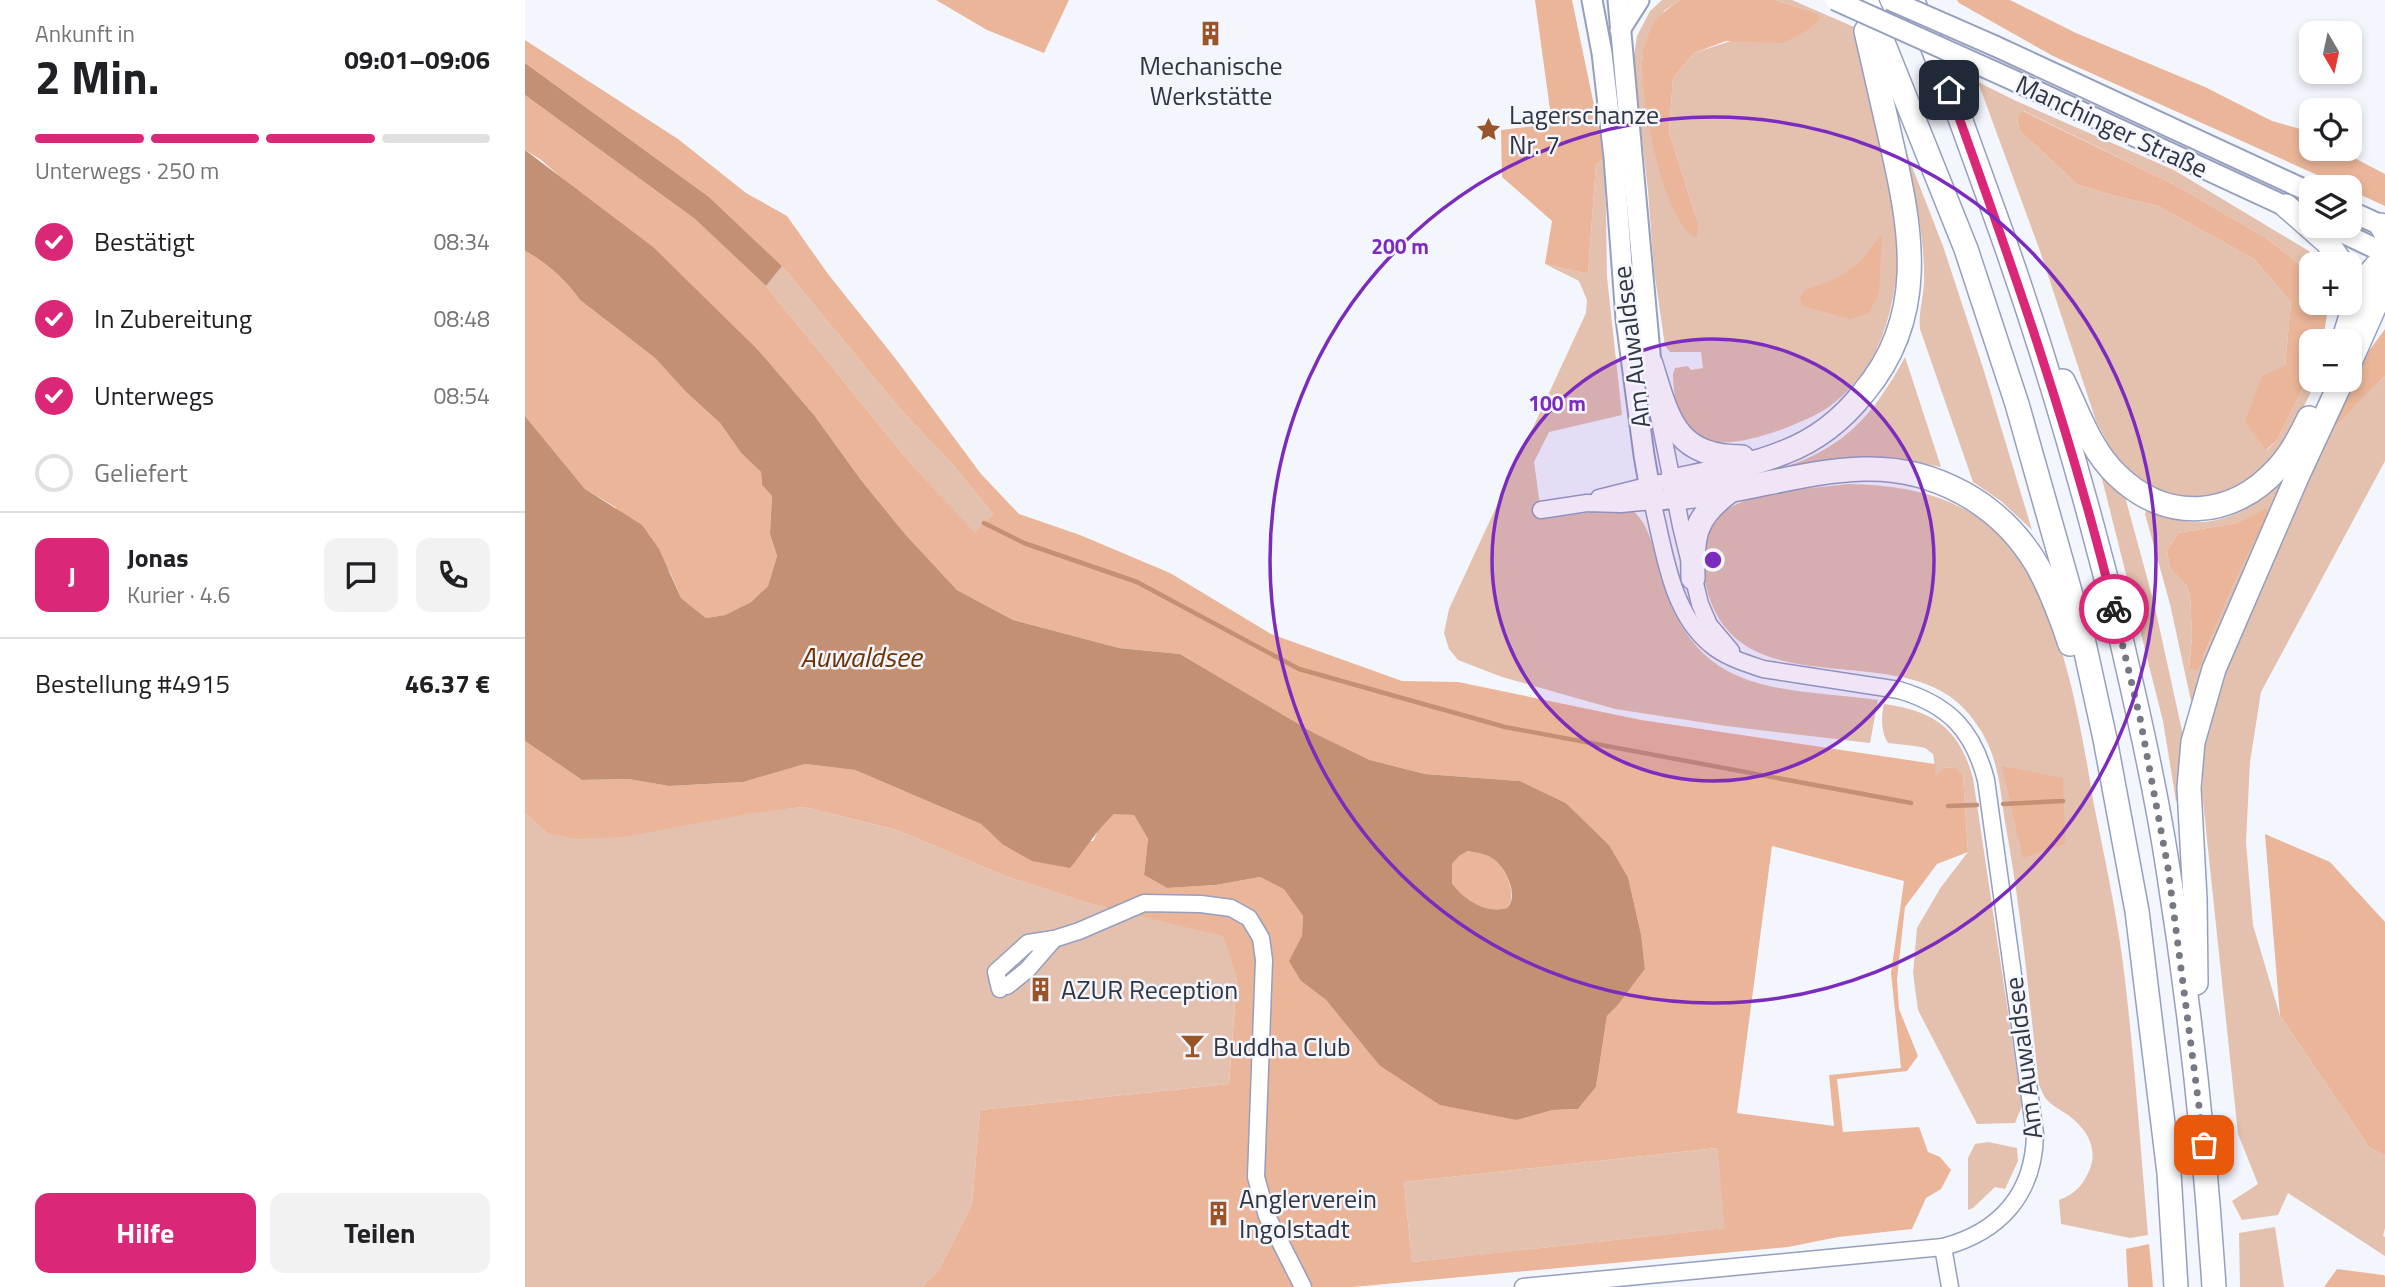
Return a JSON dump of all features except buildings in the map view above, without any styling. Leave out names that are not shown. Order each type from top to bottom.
[{"type":"highway","points":[[1662,491],[1783,453],[1813,438],[1831,426],[1871,384],[1897,340],[1909,294],[1910,249],[1904,202],[1859,0]]},
{"type":"highway","points":[[1865,0],[1966,249],[2017,404],[2082,634],[2105,739],[2137,911],[2169,1172],[2176,1287]]},
{"type":"highway","points":[[1912,0],[1931,41],[2026,304],[2064,423],[2101,555],[2140,718],[2168,868],[2207,1171],[2214,1287]]},
{"type":"highway","points":[[2286,206],[2327,242],[2334,252]]},
{"type":"highway","points":[[2362,282],[2385,256]]},
{"type":"highway","points":[[2362,336],[2385,283]]},
{"type":"highway","points":[[2026,304],[2100,454],[2129,485],[2148,497],[2174,507],[2207,508],[2227,504],[2248,495],[2279,468],[2320,392]]},
{"type":"highway","points":[[2366,328],[2385,314]]},
{"type":"highway","points":[[1651,364],[1672,422],[1688,443],[1711,455],[1724,457],[1783,453]]},
{"type":"highway","points":[[2197,1091],[2195,899],[2189,788],[2193,742],[2214,669],[2336,392]]},
{"type":"highway","points":[[1662,491],[1730,491],[1835,471],[1889,470],[1943,482],[1987,508],[2024,546],[2047,586],[2105,739]]},
{"type":"highway","points":[[1693,578],[1693,537],[1697,527],[1708,509],[1730,491]]},
{"type":"main road","name":"Am Auwaldsee","points":[[1592,0],[1602,53],[1614,157],[1626,319],[1662,491]]},
{"type":"main road","name":"Am Auwaldsee","points":[[1618,0],[1651,364]]},
{"type":"main road","points":[[1620,32],[1639,0]]},
{"type":"main road","name":"Manchinger Straße","points":[[1835,0],[2299,212]]},
{"type":"main road","name":"Manchinger Straße","points":[[1890,0],[2299,187]]},
{"type":"main road","points":[[2362,217],[2384,228]]},
{"type":"main road","points":[[2351,238],[2385,256]]},
{"type":"street","name":"Am Auwaldsee","points":[[1523,1287],[1944,1247],[1963,1242],[1984,1232],[2011,1207],[2025,1183],[2035,1149],[2034,1121],[1986,780],[1973,744],[1957,722],[1935,704],[1920,697],[1899,690],[1785,673],[1743,663],[1709,644],[1696,629],[1676,592],[1669,571],[1658,418],[1651,364]]},
{"type":"street","name":"Am Auwaldsee","points":[[1662,491],[1709,625],[1722,643],[1743,663]]},
{"type":"street","points":[[1541,510],[1587,503],[1601,497],[1662,491]]},
{"type":"street","points":[[1004,987],[996,972],[1028,943],[1079,931],[1144,904],[1201,904],[1231,908],[1249,918],[1261,938],[1264,960],[1256,1177],[1267,1216],[1303,1287]]},
{"type":"street","points":[[1944,1247],[1949,1287]]},
{"type":"shaded area","points":[[936,0],[1069,0],[1044,53],[987,30]]},
{"type":"shaded area","points":[[1535,0],[1572,0],[1605,158],[1596,164],[1588,274],[1545,264],[1552,221],[1502,177],[1501,130],[1552,124]]},
{"type":"shaded area","points":[[1662,0],[1680,0],[1664,11],[1642,59],[1698,224],[1669,132],[1673,78],[1694,53],[1817,13],[1775,0],[1792,0],[1854,27],[1897,235],[1895,288],[1888,319],[1877,349],[1860,376],[1847,391],[1821,412],[1774,432],[1739,441],[1708,441],[1690,431],[1678,408],[1673,374],[1675,368],[1703,368],[1701,352],[1670,352],[1665,346],[1654,270],[1633,62],[1637,36],[1650,11]]},
{"type":"shaded area","points":[[1680,0],[1775,0],[1817,13],[1820,19],[1806,31],[1783,43],[1726,41],[1694,53],[1673,78],[1669,132],[1698,224],[1697,238],[1684,227],[1673,209],[1664,185],[1650,130],[1643,80],[1643,55],[1652,26]]},
{"type":"shaded area","points":[[1957,0],[2010,0],[2076,33],[2205,87],[2272,121],[2299,129],[2299,161],[2360,161],[2385,174],[2385,206],[2362,195],[2362,175],[2317,175],[2053,56]]},
{"type":"shaded area","points":[[525,40],[678,139],[746,193],[787,216],[981,474],[1019,514],[1080,535],[1170,573],[1271,634],[1402,681],[1458,682],[1641,720],[1935,764],[1936,776],[1944,768],[1954,767],[1963,775],[1968,852],[1937,864],[1905,907],[1897,979],[1899,1009],[1918,1056],[1907,1071],[1837,1079],[1843,1132],[1919,1127],[1928,1152],[1940,1157],[1951,1170],[1941,1189],[1926,1198],[1912,1229],[1838,1237],[1788,1247],[1353,1287],[922,1287],[938,1271],[972,1205],[980,1110],[1229,1084],[1237,978],[1223,936],[1094,905],[1005,876],[897,830],[803,807],[746,814],[624,837],[577,839],[547,833],[525,813],[525,741],[582,780],[628,779],[669,786],[743,782],[805,764],[855,770],[981,824],[1002,844],[1093,841],[1100,826],[1115,813],[1134,815],[1148,839],[1144,875],[1167,888],[1216,885],[1260,877],[1285,889],[1303,916],[1301,981],[1326,1000],[1379,1065],[1517,1120],[1553,1110],[1578,1109],[1596,1087],[1607,1016],[1645,969],[1641,934],[1628,877],[1609,845],[1566,803],[1520,781],[1425,774],[1370,760],[1314,733],[1180,654],[1119,648],[1013,620],[957,590],[905,534],[861,480],[814,415],[760,352],[540,159],[525,150],[525,95],[695,219],[766,286],[911,464],[975,533],[993,514],[956,468],[901,410],[782,266],[709,197],[525,63]],"holes":[[[1772,846],[1904,881],[1891,973],[1901,1068],[1829,1075],[1834,1126],[1737,1113]],[[1717,1148],[1725,1228],[1412,1262],[1404,1182]]]},
{"type":"shaded area","points":[[1978,82],[2174,170],[2310,252],[2299,252],[2299,264],[2266,238],[2175,185],[2024,111],[2017,117],[2019,130],[2078,185],[2158,206],[2254,259],[2291,302],[2285,366],[2267,450],[2277,440],[2301,392],[2311,392],[2282,450],[2245,486],[2199,500],[2170,497],[2141,483],[2115,457],[2096,421],[2040,251]]},
{"type":"shaded area","points":[[2023,111],[2175,185],[2266,238],[2299,264],[2299,315],[2327,315],[2325,329],[2299,329],[2301,392],[2277,440],[2266,450],[2245,422],[2262,376],[2285,366],[2291,302],[2254,259],[2158,206],[2078,185],[2019,130],[2017,117]]},
{"type":"shaded area","points":[[1906,151],[1943,246],[2032,530],[2001,501],[1973,482],[1920,329],[1924,259]]},
{"type":"shaded area","points":[[1605,158],[1607,277],[1622,415],[1549,432],[1534,462],[1542,519],[1616,509],[1633,511],[1645,526],[1653,545],[1663,585],[1679,622],[1699,648],[1721,667],[1747,680],[1808,692],[1878,700],[1870,743],[1726,726],[1615,709],[1502,677],[1458,660],[1449,649],[1444,633],[1449,609],[1586,313],[1587,300],[1579,281],[1545,264],[1588,274],[1596,164]]},
{"type":"shaded area","points":[[1882,234],[1879,293],[1869,313],[1850,319],[1803,306],[1800,298],[1805,290],[1834,280],[1859,263]]},
{"type":"shaded area","points":[[525,251],[548,266],[580,300],[655,358],[686,392],[720,423],[741,453],[761,472],[762,485],[772,496],[770,534],[777,556],[768,586],[751,602],[725,615],[706,618],[681,598],[670,572],[615,507],[585,489],[525,416]]},
{"type":"shaded area","points":[[782,266],[901,410],[956,468],[993,514],[975,534],[911,464],[766,286]]},
{"type":"shaded area","points":[[2385,329],[2385,376],[2325,437],[2348,392],[2362,392],[2362,363]]},
{"type":"shaded area","points":[[1905,357],[1941,467],[1889,457],[1860,457],[1729,478],[1785,466],[1831,446],[1873,408]]},
{"type":"shaded area","points":[[2385,376],[2385,461],[2261,692],[2250,762],[2246,842],[2253,925],[2280,1016],[2369,1147],[2385,1156],[2385,1256],[2288,1193],[2278,1215],[2242,1220],[2232,1201],[2258,1184],[2238,1134],[2202,792],[2205,734],[2238,631],[2325,437]]},
{"type":"shaded area","points":[[2101,475],[2124,493],[2154,603],[2186,749],[2181,800],[2176,801],[2163,721]]},
{"type":"shaded area","points":[[2284,480],[2196,700],[2191,701],[2170,604],[2145,514],[2147,509],[2167,517],[2203,522],[2236,513],[2268,494]],"holes":[[[2259,512],[2204,656],[2189,667],[2192,637],[2190,594],[2186,585],[2170,568],[2167,551],[2178,533],[2236,523]]]},
{"type":"shaded area","points":[[1847,484],[1889,487],[1931,495],[1950,502],[1986,523],[2023,564],[2040,594],[2054,628],[2075,700],[2119,937],[2148,1235],[2130,1238],[2061,1224],[2059,1200],[2080,1186],[2092,1163],[2092,1147],[2081,1127],[2048,1101],[2039,1085],[2020,920],[1999,781],[1994,760],[1978,727],[1969,714],[1940,690],[1905,678],[1785,661],[1751,649],[1723,625],[1706,586],[1700,562],[1701,539],[1710,523],[1724,511],[1764,495]]},
{"type":"shaded area","points":[[2267,508],[2268,514],[2232,586],[2198,670],[2189,668],[2192,637],[2190,594],[2186,585],[2170,568],[2167,551],[2178,533],[2236,523]]},
{"type":"shaded area","points":[[1884,704],[1917,711],[1942,725],[1960,746],[1973,778],[2022,1106],[2015,1123],[1977,1124],[1918,1010],[1913,973],[1917,928],[1941,887],[1968,852],[1963,775],[1953,767],[1944,768],[1936,776],[1933,754],[1925,748],[1888,743],[1882,724]]},
{"type":"shaded area","points":[[2002,766],[2063,778],[2065,844],[2023,858]]},
{"type":"shaded area","points":[[803,807],[897,830],[1005,876],[1094,905],[1223,935],[1237,977],[1229,1084],[980,1110],[972,1205],[938,1271],[922,1287],[525,1287],[525,813],[547,833]]},
{"type":"shaded area","points":[[2265,834],[2330,862],[2385,922],[2385,1156],[2369,1147],[2280,1016]]},
{"type":"shaded area","points":[[1468,851],[1490,857],[1504,871],[1511,890],[1507,908],[1491,909],[1476,904],[1452,883],[1452,864]]},
{"type":"shaded area","points":[[1988,1142],[2017,1148],[2018,1161],[2005,1189],[1995,1187],[1968,1210],[1968,1158],[1975,1144]]},
{"type":"shaded area","points":[[1717,1148],[1726,1228],[1412,1262],[1404,1182]]},
{"type":"shaded area","points":[[2275,1227],[2284,1287],[2240,1287],[2239,1233]]},
{"type":"shaded area","points":[[2149,1244],[2153,1287],[2128,1287],[2126,1249]]},
{"type":"shaded area","points":[[2337,1269],[2383,1275],[2385,1287],[2324,1287]]},
{"type":"water","points":[[525,63],[709,197],[782,266],[766,286],[695,219],[525,95]]},
{"type":"water","name":"Auwaldsee","points":[[525,150],[653,247],[760,352],[814,415],[861,480],[905,534],[957,590],[1013,620],[1119,648],[1180,654],[1314,733],[1370,760],[1425,774],[1520,781],[1566,803],[1609,845],[1628,877],[1641,934],[1645,969],[1607,1016],[1596,1087],[1578,1109],[1553,1110],[1517,1120],[1440,1105],[1379,1065],[1326,1000],[1301,981],[1289,961],[1302,936],[1303,916],[1284,889],[1260,877],[1216,885],[1167,888],[1144,875],[1148,839],[1134,815],[1114,814],[1070,868],[1032,861],[1002,844],[981,824],[855,770],[805,764],[743,782],[669,786],[628,779],[582,780],[525,741],[525,416],[585,489],[642,525],[659,549],[681,598],[706,618],[725,615],[751,602],[768,586],[777,556],[770,534],[772,496],[762,485],[761,472],[741,453],[720,423],[686,392],[655,358],[580,300],[548,266],[525,251]],"holes":[[[1468,851],[1483,854],[1500,865],[1512,890],[1507,908],[1491,909],[1476,904],[1452,883],[1452,864]]]},
{"type":"waterway","points":[[984,523],[1024,543],[1137,582],[1299,669],[1505,727],[1911,803]]},
{"type":"waterway","points":[[2003,804],[2063,801]]},
{"type":"waterway","points":[[1948,806],[1977,805]]},
{"type":"way so far","points":[[2114,609],[2140,718],[2168,868],[2204,1145]]},
{"type":"place","name":"Mechanische Werkstätte","points":[[1211,33]]},
{"type":"place","name":"Lagerschanze Nr. 7","points":[[1489,129]]},
{"type":"place","name":"AZUR Reception","points":[[1041,989]]},
{"type":"place","name":"Buddha Club","points":[[1193,1046]]},
{"type":"place","name":"Anglerverein Ingolstadt","points":[[1219,1213]]},
{"type":"route","points":[[1949,90],[2003,237],[2057,399],[2114,609]]}]
